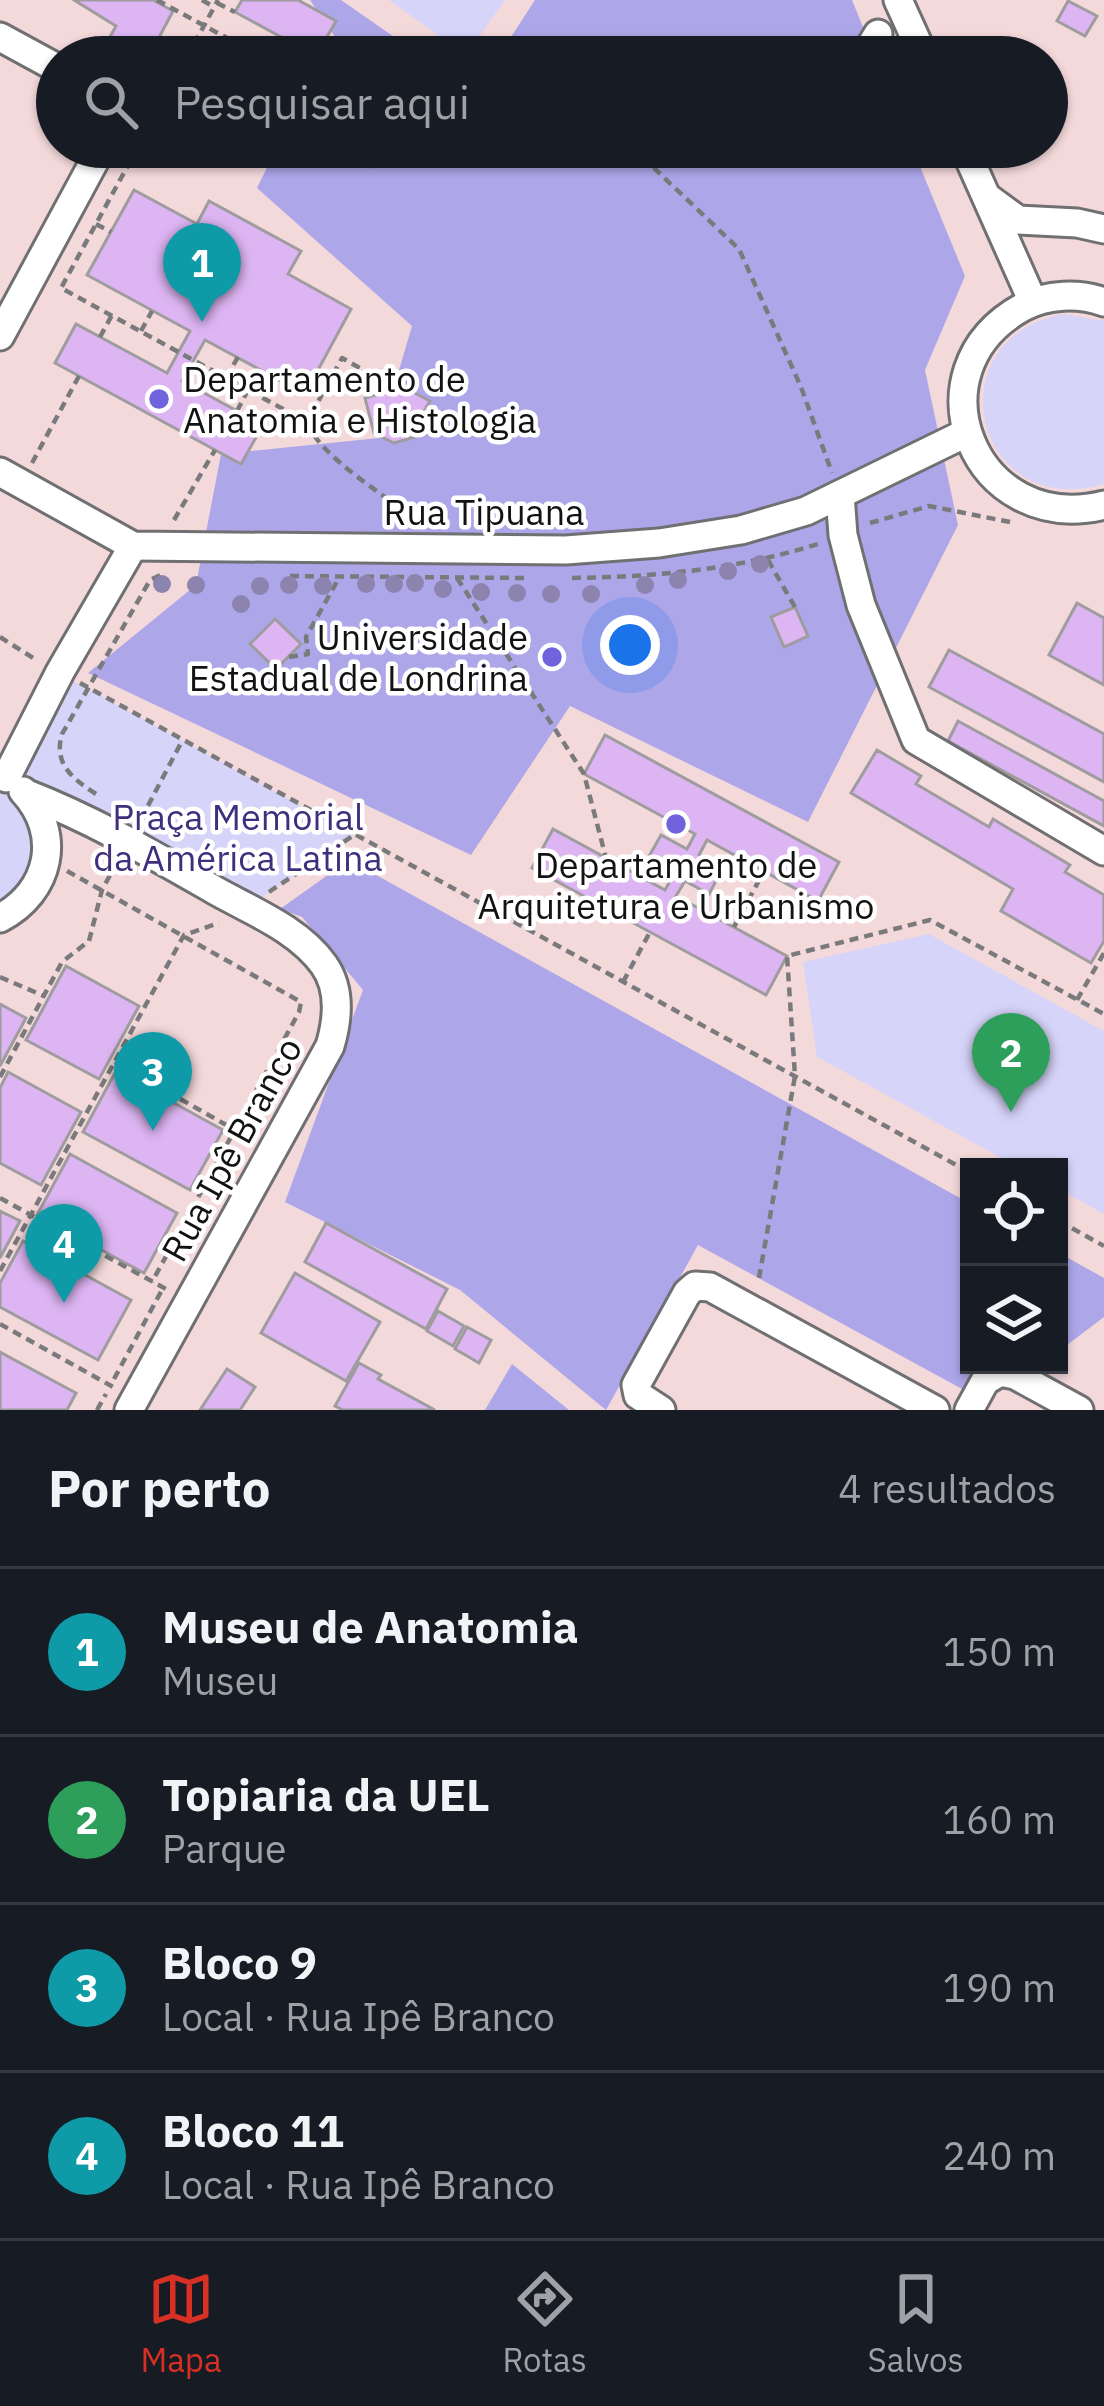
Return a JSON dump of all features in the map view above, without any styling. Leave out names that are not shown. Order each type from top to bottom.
[{"type":"street","points":[[898,0],[914,36]]},
{"type":"street","points":[[0,37],[36,57]]},
{"type":"street","points":[[0,335],[91,168]]},
{"type":"street","points":[[973,168],[1033,302]]},
{"type":"street","points":[[985,195],[1018,220],[1104,229]]},
{"type":"street","points":[[1104,302],[1065,296],[1033,302],[1005,317],[982,340],[968,369],[962,400],[966,433],[982,466],[1008,492],[1042,508],[1078,512],[1104,505]]},
{"type":"street","name":"Rua Tipuana","points":[[17,468],[133,546],[566,550],[659,543],[741,530],[806,511],[966,433]]},
{"type":"street","points":[[840,495],[843,536],[861,605],[908,752],[1104,851]]},
{"type":"street","points":[[0,918],[18,909],[35,890],[48,841],[41,815],[11,783],[60,672],[133,546]]},
{"type":"street","name":"Rua Ipê Branco","points":[[11,783],[138,828],[292,935],[326,967],[335,988],[330,1046],[124,1400]]},
{"type":"street","points":[[661,1410],[638,1395],[636,1385],[687,1293],[704,1286],[935,1410]]},
{"type":"street","points":[[969,1410],[985,1382],[1000,1372],[1015,1375],[1078,1410]]},
{"type":"path","points":[[157,0],[223,36]]},
{"type":"path","points":[[202,0],[236,12]]},
{"type":"path","points":[[199,36],[216,3]]},
{"type":"path","points":[[127,168],[62,288],[307,422],[312,436],[422,524],[430,536]]},
{"type":"path","points":[[654,168],[739,249],[801,387],[840,495]]},
{"type":"path","points":[[96,224],[111,232]]},
{"type":"path","points":[[141,331],[152,311]]},
{"type":"path","points":[[100,337],[112,316]]},
{"type":"path","points":[[226,378],[238,357]]},
{"type":"path","points":[[307,422],[342,358],[390,385]]},
{"type":"path","points":[[17,468],[79,376]]},
{"type":"path","points":[[236,411],[248,390]]},
{"type":"path","points":[[160,519],[175,520],[215,450]]},
{"type":"path","points":[[868,524],[928,506],[1018,523]]},
{"type":"path","points":[[551,578],[693,571],[769,560],[830,540]]},
{"type":"path","points":[[769,560],[795,607]]},
{"type":"path","points":[[451,568],[584,774],[606,858]]},
{"type":"path","points":[[109,802],[75,780],[60,757],[62,734],[151,580],[177,572]]},
{"type":"path","points":[[272,575],[527,578]]},
{"type":"path","points":[[289,657],[308,654],[306,637],[340,576]]},
{"type":"path","points":[[0,637],[43,664]]},
{"type":"path","points":[[74,680],[960,1167]]},
{"type":"path","points":[[0,1077],[62,962],[89,941],[102,890],[182,740]]},
{"type":"path","points":[[124,812],[138,828]]},
{"type":"path","points":[[262,897],[354,835]]},
{"type":"path","points":[[46,860],[301,1002],[152,1282]]},
{"type":"path","points":[[734,928],[764,871]]},
{"type":"path","points":[[759,1278],[795,1076],[787,956],[930,920],[1104,1014]]},
{"type":"path","points":[[0,1271],[184,935],[222,922]]},
{"type":"path","points":[[622,982],[650,932]]},
{"type":"path","points":[[1077,1000],[1104,953]]},
{"type":"path","points":[[0,977],[44,996]]},
{"type":"path","points":[[115,1062],[250,1138]]},
{"type":"path","points":[[0,1198],[176,1294]]},
{"type":"path","points":[[1068,1226],[1104,1246]]},
{"type":"path","points":[[97,1410],[164,1288]]},
{"type":"path","points":[[0,1324],[110,1385],[124,1400]]},
{"type":"shaded area","name":"Universidade Estadual de Londrina","points":[[0,0],[1104,0],[1104,1410],[0,1410]]},
{"type":"shaded area","points":[[310,0],[341,0],[393,36],[334,36]]},
{"type":"shaded area","points":[[535,0],[852,0],[867,36],[512,36]]},
{"type":"shaded area","points":[[267,168],[921,168],[965,276],[925,370],[958,525],[808,822],[570,706],[471,855],[88,673],[196,585],[221,454],[379,438],[412,326],[257,188]]},
{"type":"shaded area","points":[[349,860],[960,1198],[960,1374],[973,1374],[964,1390],[698,1245],[606,1410],[460,1290],[285,1202],[363,990],[302,917],[280,909]]},
{"type":"shaded area","points":[[1068,1258],[1104,1278],[1104,1317],[1068,1344]]},
{"type":"shaded area","points":[[512,1364],[569,1410],[485,1410]]},
{"type":"green space","points":[[389,0],[505,0],[479,36],[439,36]]},
{"type":"green space","points":[[1064,314],[1104,321],[1104,484],[1060,489],[1024,477],[999,453],[985,422],[984,388],[996,356],[1022,330]]},
{"type":"green space","name":"Praça Memorial da América Latina","points":[[63,675],[354,835],[248,907],[9,772]]},
{"type":"green space","points":[[0,792],[27,818],[34,848],[24,878],[0,905]]},
{"type":"green space","points":[[929,934],[1104,1031],[1104,1214],[1068,1194],[1068,1158],[1002,1158],[817,1057],[803,962]]},
{"type":"building","points":[[74,0],[153,0],[173,11],[160,36],[111,36],[116,26]]},
{"type":"building","points":[[242,0],[298,0],[336,21],[327,36],[279,36],[235,12]]},
{"type":"building","points":[[1068,1],[1097,16],[1085,36],[1057,21]]},
{"type":"building","points":[[134,190],[197,224],[209,201],[301,251],[288,274],[351,309],[305,394],[205,340],[182,381],[263,425],[241,464],[55,363],[76,324],[167,373],[190,331],[87,275]]},
{"type":"building","points":[[392,381],[430,401],[423,413],[429,433],[394,443],[374,433],[365,398],[386,392]]},
{"type":"building","points":[[1077,603],[1104,618],[1104,685],[1049,655]]},
{"type":"building","points":[[795,607],[808,636],[784,647],[771,617]]},
{"type":"building","points":[[275,619],[301,644],[276,669],[250,644]]},
{"type":"building","points":[[949,650],[1104,734],[1104,782],[929,687]]},
{"type":"building","points":[[958,721],[1104,801],[1104,826],[948,741]]},
{"type":"building","points":[[605,735],[839,862],[818,901],[707,840],[699,855],[723,868],[709,894],[685,881],[676,896],[787,956],[766,995],[532,868],[553,829],[665,890],[674,874],[647,860],[661,835],[687,849],[695,834],[584,774]]},
{"type":"building","points":[[877,750],[921,776],[916,784],[989,827],[993,819],[1070,865],[1065,872],[1104,895],[1104,941],[1091,963],[1001,911],[1013,889],[851,793]]},
{"type":"building","points":[[66,966],[139,1006],[99,1079],[26,1040]]},
{"type":"building","points":[[0,1004],[26,1018],[0,1066]]},
{"type":"building","points":[[116,1071],[223,1130],[190,1190],[83,1132]]},
{"type":"building","points":[[8,1072],[81,1112],[41,1185],[0,1163],[0,1088]]},
{"type":"building","points":[[70,1154],[177,1213],[144,1273],[37,1215]]},
{"type":"building","points":[[0,1211],[20,1221],[0,1258]]},
{"type":"building","points":[[326,1223],[447,1289],[426,1329],[305,1262]]},
{"type":"building","points":[[23,1241],[131,1300],[98,1360],[0,1307],[0,1283]]},
{"type":"building","points":[[295,1273],[380,1322],[346,1381],[261,1333]]},
{"type":"building","points":[[438,1311],[464,1326],[453,1346],[427,1331]]},
{"type":"building","points":[[467,1327],[491,1340],[479,1363],[455,1349]]},
{"type":"building","points":[[0,1352],[76,1393],[67,1410],[0,1410]]},
{"type":"building","points":[[359,1363],[381,1375],[378,1379],[435,1410],[343,1410],[335,1406]]},
{"type":"building","points":[[227,1369],[255,1387],[240,1410],[200,1410]]},
{"type":"place","name":"Museu de Anatomia","points":[[202,322]]},
{"type":"place","name":"Departamento de Anatomia e Histologia","points":[[159,399]]},
{"type":"place","name":"Universidade Estadual de Londrina","points":[[552,657]]},
{"type":"place","name":"Departamento de Arquitetura e Urbanismo","points":[[676,824]]},
{"type":"place","name":"Topiaria da UEL","points":[[1011,1112]]},
{"type":"place","name":"Bloco 9","points":[[153,1131]]},
{"type":"place","name":"Bloco 11","points":[[64,1303]]}]
